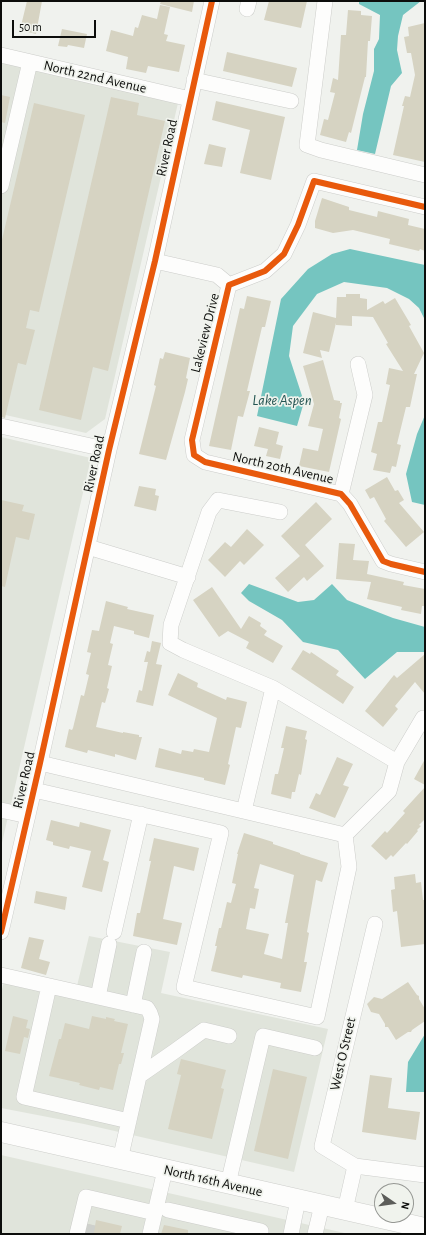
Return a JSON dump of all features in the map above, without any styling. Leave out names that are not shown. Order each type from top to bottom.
[{"type":"main road","name":"North 16th Avenue","points":[[1,1132],[425,1228]]},
{"type":"street","name":"River Road","points":[[1,932],[109,450],[155,261],[212,1]]},
{"type":"street","points":[[325,1],[307,145],[320,150],[425,176]]},
{"type":"street","name":"North 22nd Avenue","points":[[1,55],[190,99]]},
{"type":"street","points":[[1,186],[30,62]]},
{"type":"street","points":[[194,80],[291,101]]},
{"type":"street","name":"Lakeview Drive","points":[[194,455],[192,440],[229,285],[265,271],[284,254],[298,225],[314,182],[425,207]]},
{"type":"street","points":[[155,261],[217,275],[229,285]]},
{"type":"street","points":[[341,494],[365,394],[358,364]]},
{"type":"street","points":[[1,426],[109,450]]},
{"type":"street","name":"North 20th Avenue","points":[[194,455],[205,462],[341,494],[350,504],[382,561],[425,572]]},
{"type":"street","points":[[280,512],[218,500],[209,512],[171,625],[170,643],[183,650],[273,688],[396,762]]},
{"type":"street","points":[[88,547],[188,577]]},
{"type":"street","points":[[244,811],[273,688]]},
{"type":"street","points":[[345,835],[389,791],[396,762],[423,718]]},
{"type":"street","points":[[40,763],[345,835]]},
{"type":"street","points":[[34,790],[221,833],[184,987],[317,1017],[349,867],[345,835]]},
{"type":"street","points":[[1,810],[28,816]]},
{"type":"street","points":[[98,997],[141,814]]},
{"type":"street","name":"West O Street","points":[[355,1166],[322,1146],[374,924]]},
{"type":"street","points":[[133,1005],[144,952]]},
{"type":"street","points":[[1,975],[147,1008],[152,1019],[120,1160]]},
{"type":"street","points":[[49,986],[24,1097],[129,1120]]},
{"type":"street","points":[[139,1076],[204,1030],[230,1036]]},
{"type":"street","points":[[228,1184],[263,1036],[315,1048]]},
{"type":"street","points":[[345,1210],[355,1166],[425,1175]]},
{"type":"street","points":[[150,1234],[161,1211],[165,1170]]},
{"type":"street","points":[[77,1234],[86,1197],[261,1231],[260,1234]]},
{"type":"street","points":[[88,1224],[94,1199]]},
{"type":"street","points":[[290,1234],[298,1200]]},
{"type":"street","points":[[315,1234],[322,1205]]},
{"type":"shaded area","points":[[1,62],[178,103],[105,419],[86,433],[1,414]]},
{"type":"shaded area","points":[[1,437],[91,458],[1,847]]},
{"type":"shaded area","points":[[89,936],[170,952],[161,993],[328,1029],[294,1172],[84,1124],[1,1108],[1,993],[7,970],[77,986]]},
{"type":"shaded area","points":[[1,1155],[349,1234],[1,1234]]},
{"type":"water","points":[[359,1],[421,1],[403,15],[398,36],[397,50],[402,73],[391,86],[375,154],[357,150],[363,114],[374,71],[374,49],[379,39],[380,15],[359,4]]},
{"type":"water","name":"Lake Aspen","points":[[350,249],[425,265],[425,320],[419,308],[409,299],[387,288],[344,282],[317,294],[293,326],[289,356],[304,402],[297,426],[257,416],[281,299],[308,269],[332,254]]},
{"type":"water","points":[[425,415],[425,505],[412,502],[406,474],[417,434]]},
{"type":"water","points":[[249,584],[298,602],[314,600],[332,584],[347,600],[393,618],[425,627],[425,652],[397,652],[365,679],[338,650],[303,642],[282,620],[249,601],[241,593]]},
{"type":"water","points":[[425,1034],[425,1092],[406,1092],[408,1062]]},
{"type":"building","points":[[27,1],[42,1],[36,34],[20,30]]},
{"type":"building","points":[[161,1],[194,1],[192,12],[160,4]]},
{"type":"building","points":[[269,1],[307,1],[301,28],[264,20]]},
{"type":"building","points":[[160,5],[170,7],[164,34],[168,35],[166,41],[185,45],[179,72],[148,66],[146,73],[126,69],[128,57],[106,51],[111,30],[133,36],[135,27],[138,28],[142,15],[157,19]]},
{"type":"building","points":[[348,10],[361,11],[361,15],[372,16],[370,41],[368,41],[366,77],[351,133],[349,132],[346,142],[320,135],[324,119],[328,120],[335,93],[330,92],[333,78],[338,80],[341,35],[346,35]]},
{"type":"building","points":[[425,23],[425,162],[393,155],[404,106],[402,106],[405,96],[410,97],[415,75],[411,53],[407,53],[404,37],[409,36],[408,27]]},
{"type":"building","points":[[62,29],[87,34],[84,48],[68,45],[67,47],[58,46]]},
{"type":"building","points":[[227,52],[297,68],[292,87],[223,71]]},
{"type":"building","points":[[1,95],[10,97],[5,123],[1,122]]},
{"type":"building","points":[[111,97],[139,103],[137,115],[165,121],[108,371],[93,367],[81,420],[39,410]]},
{"type":"building","points":[[216,101],[285,117],[271,180],[240,173],[250,130],[212,120]]},
{"type":"building","points":[[34,103],[85,115],[39,312],[30,310],[26,328],[35,330],[26,365],[18,363],[5,418],[1,417],[1,244]]},
{"type":"building","points":[[209,144],[226,148],[222,167],[204,164]]},
{"type":"building","points":[[322,198],[349,207],[349,210],[377,217],[378,211],[409,219],[408,225],[425,229],[425,251],[389,244],[390,239],[353,230],[333,233],[315,228],[315,221]]},
{"type":"building","points":[[346,294],[360,294],[360,298],[367,299],[367,310],[383,301],[385,304],[395,298],[411,325],[409,326],[424,353],[414,374],[417,374],[410,407],[406,407],[397,444],[401,445],[396,467],[392,466],[390,473],[373,470],[377,454],[371,452],[378,422],[382,422],[390,385],[386,384],[389,368],[403,371],[386,344],[388,343],[373,317],[352,316],[352,326],[336,325],[336,323],[329,352],[320,350],[322,358],[303,353],[313,312],[336,318],[337,297],[346,297]]},
{"type":"building","points":[[247,296],[271,301],[265,327],[262,327],[247,391],[250,391],[243,417],[238,416],[231,450],[209,446],[240,308],[244,309]]},
{"type":"building","points":[[165,352],[190,358],[185,392],[166,460],[139,454],[156,386],[154,385],[160,358],[163,359]]},
{"type":"building","points":[[323,360],[334,400],[342,403],[339,418],[341,419],[329,472],[299,466],[303,448],[318,451],[323,429],[308,426],[314,404],[303,366]]},
{"type":"building","points":[[259,427],[279,432],[276,444],[283,446],[280,459],[266,456],[268,449],[254,446]]},
{"type":"building","points":[[387,477],[395,491],[398,490],[404,500],[399,503],[424,532],[406,547],[384,521],[386,519],[374,497],[370,499],[365,490]]},
{"type":"building","points":[[139,486],[156,489],[155,495],[159,496],[156,511],[134,506]]},
{"type":"building","points":[[1,500],[24,505],[22,511],[35,514],[29,540],[16,537],[5,587],[1,586]]},
{"type":"building","points":[[316,502],[332,519],[305,545],[324,566],[307,581],[304,577],[288,592],[275,578],[300,556],[281,536]]},
{"type":"building","points":[[247,529],[264,545],[244,565],[240,561],[225,577],[208,560],[225,542],[231,547]]},
{"type":"building","points":[[339,543],[355,544],[353,560],[369,561],[367,574],[404,582],[403,585],[425,589],[425,606],[422,606],[421,614],[401,610],[402,607],[367,599],[371,582],[336,579]]},
{"type":"building","points":[[212,587],[241,629],[249,616],[261,623],[260,626],[267,631],[264,635],[283,646],[273,663],[246,648],[249,642],[228,631],[219,637],[193,600]]},
{"type":"building","points":[[106,601],[128,607],[127,609],[154,615],[149,638],[134,634],[134,631],[114,626],[110,643],[113,644],[108,665],[112,666],[107,688],[109,689],[105,703],[102,702],[96,727],[139,735],[139,737],[142,737],[136,760],[115,754],[115,757],[88,750],[87,753],[65,747],[69,729],[72,730],[73,728],[81,695],[84,696],[89,675],[86,674],[91,653],[87,652],[92,630],[99,631]]},
{"type":"building","points":[[152,641],[161,643],[156,664],[162,665],[153,706],[136,702],[139,690],[142,691],[148,662],[144,662],[147,651],[150,652]]},
{"type":"building","points":[[303,650],[310,654],[311,652],[339,671],[336,675],[354,687],[343,704],[291,669]]},
{"type":"building","points":[[425,654],[425,694],[415,682],[395,706],[398,709],[383,727],[365,711],[394,675],[397,678]]},
{"type":"building","points":[[178,673],[198,683],[197,687],[226,700],[227,697],[247,702],[241,728],[236,727],[225,785],[204,780],[204,778],[155,767],[159,748],[181,754],[182,750],[193,752],[194,749],[209,752],[217,718],[168,695]]},
{"type":"building","points":[[286,726],[307,731],[305,739],[307,740],[301,775],[299,774],[295,792],[292,792],[291,799],[271,794],[275,774],[278,774],[284,748],[281,748]]},
{"type":"building","points":[[337,757],[353,764],[343,785],[349,787],[335,818],[309,808],[316,793],[320,795]]},
{"type":"building","points":[[425,759],[425,785],[414,779]]},
{"type":"building","points":[[425,787],[425,819],[419,825],[421,826],[417,830],[418,831],[407,844],[406,843],[393,857],[391,855],[386,860],[371,846],[385,831],[387,833],[405,813],[403,811]]},
{"type":"building","points":[[51,820],[79,827],[80,822],[111,830],[103,860],[109,862],[102,892],[82,887],[91,851],[70,846],[69,849],[53,845],[53,842],[46,840]]},
{"type":"building","points":[[244,833],[273,842],[273,844],[328,863],[322,882],[316,880],[307,932],[309,933],[304,962],[307,962],[301,992],[280,988],[281,983],[243,975],[242,978],[211,971],[217,946],[215,946],[219,928],[221,928],[227,902],[231,903],[236,884],[232,883],[237,854]],"holes":[[[260,864],[294,875],[285,923],[288,923],[282,959],[264,954],[269,934],[246,929],[250,908],[255,909],[259,889],[254,888]]]},
{"type":"building","points":[[154,838],[199,848],[194,871],[174,866],[163,919],[182,923],[177,945],[133,936],[137,913],[140,913],[151,861],[149,861]]},
{"type":"building","points":[[415,874],[416,883],[421,882],[423,900],[425,900],[425,944],[401,947],[397,911],[393,912],[391,890],[395,889],[394,877]]},
{"type":"building","points":[[36,891],[67,897],[65,910],[34,903]]},
{"type":"building","points":[[29,937],[44,940],[39,959],[50,962],[46,975],[21,968]]},
{"type":"building","points":[[408,982],[419,996],[419,999],[425,1009],[425,1021],[411,1032],[408,1032],[396,1040],[388,1027],[385,1027],[385,1024],[379,1014],[371,1012],[367,1004],[374,997],[382,999]]},
{"type":"building","points":[[13,1016],[28,1020],[26,1028],[30,1029],[28,1038],[24,1037],[20,1054],[5,1051]]},
{"type":"building","points":[[92,1016],[115,1019],[114,1021],[128,1024],[121,1053],[124,1053],[121,1064],[119,1064],[113,1090],[100,1087],[99,1090],[79,1085],[80,1083],[49,1076],[65,1023],[89,1029]]},
{"type":"building","points":[[181,1059],[226,1070],[221,1088],[224,1089],[212,1139],[168,1129],[181,1075],[177,1074]]},
{"type":"building","points":[[273,1069],[307,1077],[288,1159],[254,1151]]},
{"type":"building","points":[[370,1075],[392,1078],[388,1108],[420,1112],[416,1140],[362,1132]]},
{"type":"building","points":[[96,1220],[122,1226],[120,1234],[86,1234],[89,1224],[95,1226]]},
{"type":"building","points":[[164,1225],[188,1230],[188,1234],[161,1234]]},
{"type":"tunnel","points":[[86,1234],[88,1224]]},
{"type":"cycle path","points":[[1,932],[109,450],[155,261],[212,1]]},
{"type":"cycle path","points":[[425,207],[314,181],[298,225],[284,254],[265,271],[229,285],[192,440],[194,455],[205,462],[341,494],[350,504],[383,561],[425,572]]}]
